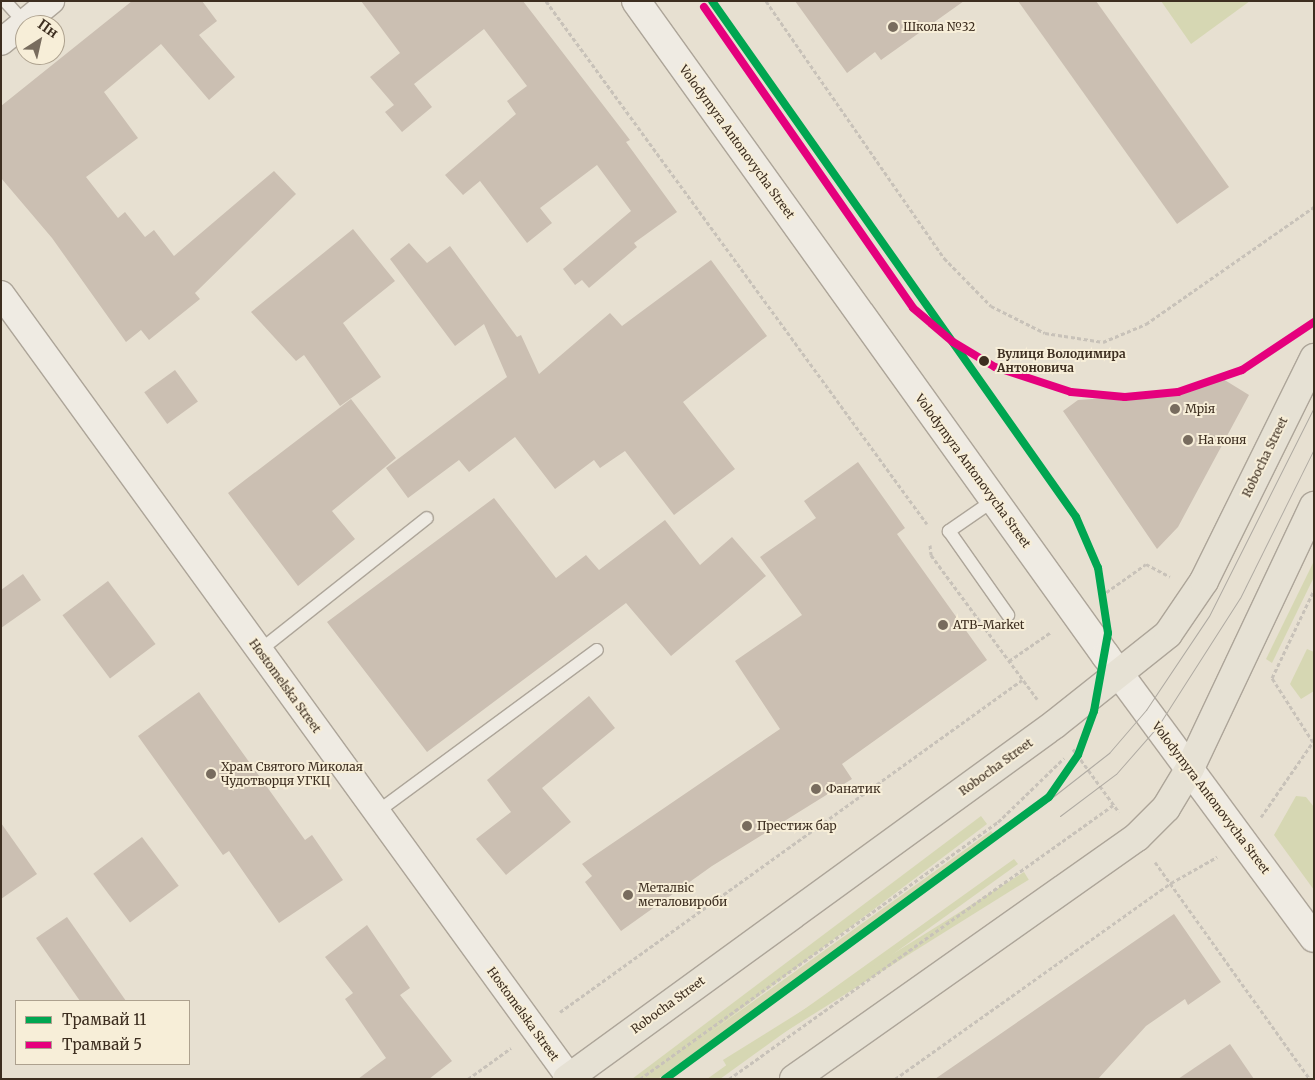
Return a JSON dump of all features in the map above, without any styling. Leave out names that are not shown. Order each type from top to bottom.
[{"type":"main road","name":"Robocha Street","points":[[568,1078],[1055,724],[1168,634],[1194,600],[1314,358]]},
{"type":"main road","points":[[794,1079],[1137,837],[1166,808],[1190,768],[1314,506]]},
{"type":"street","points":[[34,15],[51,1]]},
{"type":"street","name":"Volodymyra Antonovycha Street","points":[[636,1],[1119,674],[1314,938]]},
{"type":"street","points":[[1,42],[15,31]]},
{"type":"street","name":"Hostomelska Street","points":[[1,294],[568,1078]]},
{"type":"lane","points":[[5,1],[18,15]]},
{"type":"lane","points":[[994,500],[949,531],[1008,615]]},
{"type":"lane","points":[[259,651],[427,518]]},
{"type":"lane","points":[[377,812],[597,650]]},
{"type":"path","points":[[546,1],[928,525],[928,532]]},
{"type":"path","points":[[766,1],[944,258],[991,306],[1045,333],[1103,342],[1146,324],[1314,207]]},
{"type":"path","points":[[929,540],[931,555],[1171,883],[1310,1079]]},
{"type":"path","points":[[895,1079],[1171,883],[1244,842],[1313,742],[1272,678],[1314,590]]},
{"type":"path","points":[[468,1079],[1022,680]]},
{"type":"path","points":[[640,1079],[998,822],[1073,749]]},
{"type":"path","points":[[728,1079],[1113,804]]},
{"type":"green space","points":[[1161,1],[1250,1],[1191,44]]},
{"type":"green space","points":[[1314,561],[1314,577],[1272,663],[1266,659]]},
{"type":"green space","points":[[1307,649],[1314,652],[1314,691],[1301,699],[1290,684]]},
{"type":"green space","points":[[1296,796],[1306,797],[1314,807],[1314,890],[1274,835]]},
{"type":"green space","points":[[981,816],[987,824],[649,1079],[632,1079]]},
{"type":"green space","points":[[991,831],[995,836],[658,1079],[645,1079]]},
{"type":"green space","points":[[1014,859],[1018,864],[720,1079],[707,1079]]},
{"type":"green space","points":[[1024,872],[1029,880],[728,1068],[723,1060]]},
{"type":"building","points":[[132,1],[202,1],[217,21],[199,35],[235,77],[209,100],[161,44],[104,92],[138,138],[86,177],[118,218],[125,212],[145,237],[154,230],[174,256],[274,171],[296,194],[195,293],[200,299],[149,340],[141,330],[126,342],[52,238],[1,178],[1,106],[52,65],[65,65],[65,55]]},
{"type":"building","points":[[361,1],[523,1],[630,140],[626,142],[677,212],[634,243],[637,247],[589,288],[582,280],[575,285],[563,269],[631,211],[597,165],[540,208],[552,223],[527,243],[480,181],[463,195],[445,175],[516,114],[507,101],[527,86],[484,29],[414,84],[432,107],[402,132],[385,112],[394,105],[370,77],[400,53]]},
{"type":"building","points":[[795,1],[964,1],[881,60],[875,52],[847,73]]},
{"type":"building","points":[[1018,1],[1096,1],[1229,187],[1177,224]]},
{"type":"building","points":[[353,229],[395,281],[343,323],[381,377],[340,406],[304,355],[296,361],[251,312]]},
{"type":"building","points":[[409,243],[427,263],[450,246],[517,337],[521,335],[539,374],[610,313],[622,326],[711,260],[767,336],[683,402],[735,469],[674,515],[625,451],[600,468],[594,460],[555,489],[515,437],[469,472],[459,460],[408,498],[386,468],[507,377],[484,324],[455,346],[390,259]]},
{"type":"building","points":[[175,370],[198,402],[167,424],[144,392]]},
{"type":"building","points":[[1223,379],[1249,395],[1178,527],[1157,549],[1063,411],[1078,400],[1173,393]]},
{"type":"building","points":[[351,399],[396,458],[332,511],[355,539],[298,586],[228,493]]},
{"type":"building","points":[[858,462],[905,528],[897,534],[987,660],[842,764],[852,779],[712,866],[621,931],[585,882],[592,876],[582,864],[780,729],[735,661],[802,615],[760,557],[816,518],[804,501]]},
{"type":"building","points":[[494,498],[556,578],[586,555],[599,570],[665,520],[700,565],[732,537],[766,576],[671,656],[626,603],[427,752],[327,622]]},
{"type":"building","points":[[23,574],[41,600],[1,628],[1,590]]},
{"type":"building","points":[[108,581],[156,644],[110,678],[62,615]]},
{"type":"building","name":"Храм Святого Миколая Чудотворця УГКЦ","points":[[199,692],[305,840],[312,835],[343,880],[279,923],[229,851],[223,855],[138,736]]},
{"type":"building","points":[[589,696],[615,728],[542,788],[571,822],[506,875],[476,839],[511,812],[487,780]]},
{"type":"building","points":[[1,823],[37,874],[1,899]]},
{"type":"building","points":[[142,837],[179,886],[130,922],[93,874]]},
{"type":"building","points":[[1174,914],[1221,982],[1188,1005],[1185,999],[1146,1026],[1098,1079],[935,1079]]},
{"type":"building","points":[[67,917],[125,1000],[79,1000],[36,938]]},
{"type":"building","points":[[367,925],[410,988],[400,995],[452,1061],[429,1079],[358,1079],[386,1058],[345,999],[353,993],[325,957]]},
{"type":"building","points":[[1230,1044],[1254,1079],[1178,1079]]},
{"type":"tram line","name":"11","points":[[665,1079],[1049,797],[1078,755],[1094,711],[1108,633],[1098,568],[1076,517],[712,1]]},
{"type":"tram line","name":"5","points":[[704,7],[913,308],[953,342],[995,367],[1071,392],[1125,397],[1178,392],[1242,370],[1314,322]]},
{"type":"tram line","points":[[1036,810],[1109,753],[1146,710],[1209,616],[1314,407]]},
{"type":"tram line","points":[[1060,816],[1116,774],[1158,726],[1240,598],[1314,449]]},
{"type":"place","name":"Школа №32","points":[[893,27]]},
{"type":"place","name":"Вулиця Володимира Антоновича","points":[[984,361]]},
{"type":"place","name":"Мрія","points":[[1175,409]]},
{"type":"place","name":"На коня","points":[[1188,440]]},
{"type":"place","name":"ATB-Market","points":[[943,625]]},
{"type":"place","name":"Храм Святого Миколая Чудотворця УГКЦ","points":[[211,774]]},
{"type":"place","name":"Фанатик","points":[[816,789]]},
{"type":"place","name":"Престиж бар","points":[[747,826]]},
{"type":"place","name":"Металвіс металовироби","points":[[628,895]]}]
